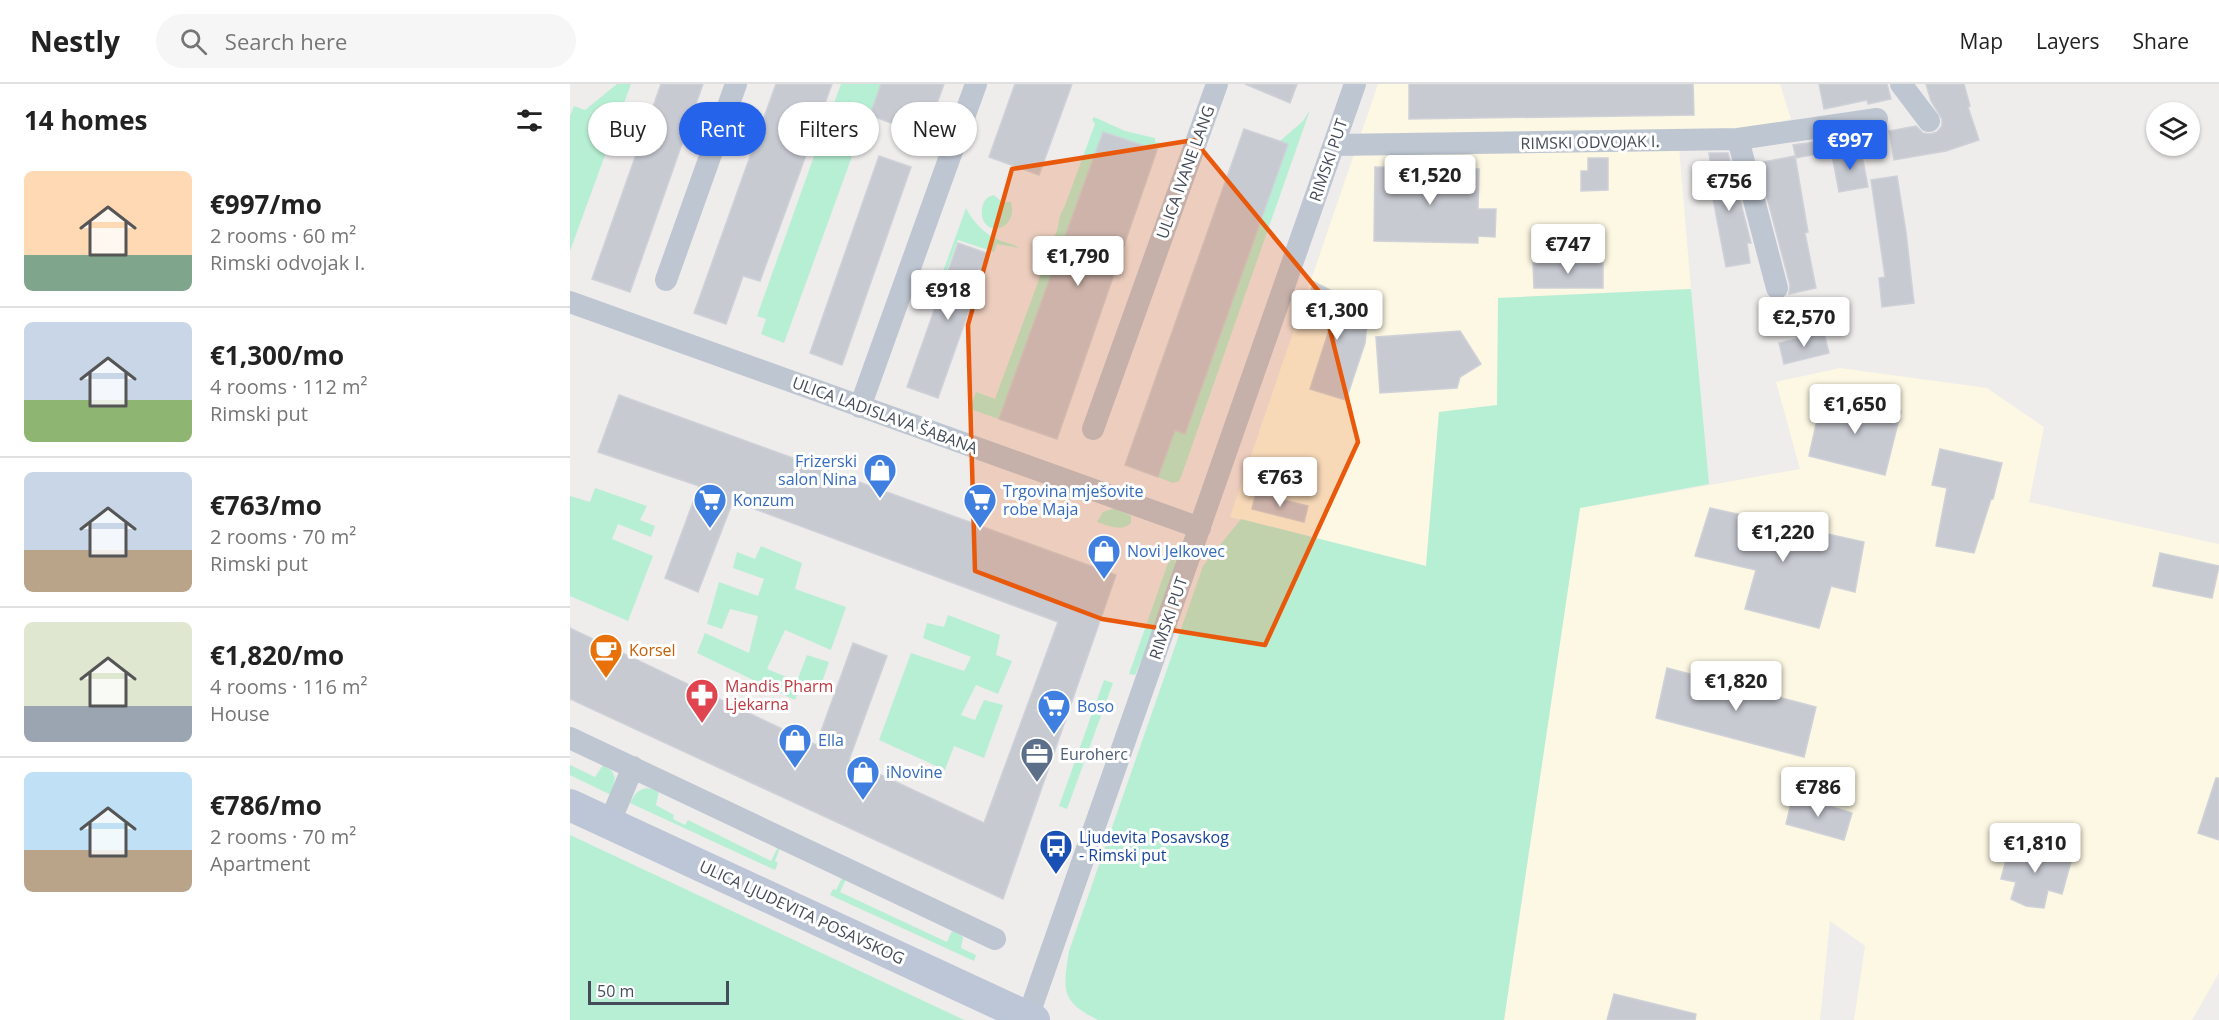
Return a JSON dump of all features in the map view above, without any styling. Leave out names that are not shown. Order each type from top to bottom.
[{"type":"main road","name":"ULICA LJUDEVITA POSAVSKOG","points":[[570,805],[1031,1018]]},
{"type":"street","points":[[666,280],[736,84]]},
{"type":"street","points":[[860,406],[976,84]]},
{"type":"street","name":"ULICA IVANE LANG","points":[[1093,429],[1216,84]]},
{"type":"street","name":"RIMSKI PUT","points":[[1031,1018],[1355,84]]},
{"type":"street","points":[[1901,84],[1929,121]]},
{"type":"street","name":"RIMSKI ODVOJAK I.","points":[[1334,145],[1738,140],[1877,119]]},
{"type":"street","points":[[1738,140],[1777,288]]},
{"type":"street","name":"ULICA LADISLAVA ŠABANA","points":[[570,302],[1200,528]]},
{"type":"street","points":[[570,738],[995,939]]},
{"type":"street","points":[[609,824],[633,767]]},
{"type":"highlighted area","points":[[1194,140],[1321,294],[1358,442],[1265,645],[1102,619],[975,571],[968,325],[1012,169]]},
{"type":"shaded area","points":[[1378,84],[1780,84],[1791,119],[1679,147],[1691,289],[1499,298],[1497,405],[1439,413],[1426,566],[1230,517]]},
{"type":"shaded area","points":[[1840,368],[1987,388],[2044,427],[2029,502],[2219,544],[2219,973],[2192,1020],[1854,1020],[1865,946],[1830,921],[1820,1020],[1504,1020],[1580,508],[1800,469],[1776,382]]},
{"type":"green space","points":[[617,84],[631,84],[624,102],[595,102]]},
{"type":"green space","points":[[841,84],[881,84],[875,102],[834,102]]},
{"type":"green space","points":[[574,106],[585,110],[588,108],[588,156],[605,156],[570,251],[570,116]]},
{"type":"green space","points":[[1310,110],[1181,477],[1179,481],[1173,483],[1158,477],[1175,430],[1185,433],[1288,144],[1280,141],[1303,121]]},
{"type":"green space","points":[[1094,117],[1125,131],[1155,138],[1155,142],[1162,143],[1157,150],[1103,132],[999,419],[970,409],[976,392],[995,399],[1052,244],[1047,244],[1057,230],[1061,212],[1095,124],[1092,120]]},
{"type":"green space","points":[[814,156],[852,156],[784,343],[761,334],[766,319],[757,316]]},
{"type":"green space","points":[[994,195],[1002,202],[1011,202],[1012,212],[1009,220],[1004,226],[998,228],[992,228],[982,218],[985,201]]},
{"type":"green space","points":[[966,208],[985,232],[1019,248],[997,244],[994,252],[958,240],[935,303],[932,302]]},
{"type":"green space","points":[[1691,289],[1709,484],[1580,508],[1504,1020],[1098,1020],[1077,1007],[1067,993],[1066,976],[1069,951],[1203,566],[1241,519],[1426,566],[1439,412],[1497,405],[1498,298]]},
{"type":"green space","points":[[595,488],[647,506],[640,520],[655,526],[651,537],[618,524],[612,539],[653,556],[628,621],[570,596],[570,496],[590,502]]},
{"type":"green space","points":[[1115,508],[1131,516],[1131,523],[1119,528],[1097,522],[1103,512]]},
{"type":"green space","points":[[761,546],[802,563],[795,589],[846,607],[831,650],[785,630],[767,669],[797,681],[807,655],[829,662],[819,691],[801,685],[795,700],[697,653],[705,633],[749,653],[758,616],[730,609],[722,629],[707,624],[719,582],[758,596],[764,579],[733,568],[737,552],[755,559]]},
{"type":"green space","points":[[1176,557],[1174,571],[1160,617],[1135,675],[1129,674],[1168,563]]},
{"type":"green space","points":[[948,615],[1000,635],[996,655],[1012,661],[998,694],[976,685],[961,715],[975,720],[984,700],[1003,705],[984,758],[954,746],[945,770],[879,740],[911,653],[964,671],[971,657],[923,638],[927,623],[944,627]]},
{"type":"green space","points":[[1104,680],[1113,683],[1067,809],[1059,806]]},
{"type":"green space","points":[[570,765],[595,777],[603,765],[612,771],[615,778],[611,795],[570,775]]},
{"type":"green space","points":[[647,788],[659,791],[656,805],[674,815],[673,819],[685,825],[688,820],[771,861],[778,847],[780,848],[775,861],[778,863],[775,870],[630,803],[637,793]]},
{"type":"green space","points":[[570,835],[960,1018],[965,1020],[570,1020]]},
{"type":"green space","points":[[842,878],[846,879],[840,892],[947,942],[952,931],[960,934],[963,937],[961,948],[976,955],[974,961],[830,895],[833,889],[836,890]]},
{"type":"building","points":[[661,84],[703,84],[697,102],[679,102],[679,152],[630,292],[592,279],[636,156],[667,156],[667,102],[655,102]]},
{"type":"building","points":[[776,84],[832,84],[825,102],[778,102],[778,156],[806,156],[760,281],[743,276],[726,324],[694,313],[750,156],[766,156],[766,112]]},
{"type":"building","points":[[881,84],[944,84],[937,102],[891,102],[891,123],[879,118],[879,102],[875,102]]},
{"type":"building","points":[[1015,84],[1072,84],[1039,175],[989,157]]},
{"type":"building","points":[[1245,84],[1297,84],[1290,103]]},
{"type":"building","points":[[1409,84],[1693,84],[1694,115],[1409,119]]},
{"type":"building","points":[[1819,84],[1887,84],[1891,99],[1868,104],[1867,100],[1824,109]]},
{"type":"building","points":[[1926,84],[1964,84],[1970,106],[1968,107],[1979,140],[1946,151],[1894,160],[1889,131],[1916,126],[1923,133],[1930,134],[1937,132],[1942,126],[1942,119],[1931,101]]},
{"type":"building","points":[[1244,129],[1288,144],[1185,434],[1175,430],[1158,477],[1125,465]]},
{"type":"building","points":[[1103,132],[1157,150],[1057,439],[999,419]]},
{"type":"building","points":[[1815,142],[1817,154],[1796,158],[1793,145]]},
{"type":"building","points":[[1861,150],[1868,187],[1839,192],[1832,155]]},
{"type":"building","points":[[1709,153],[1728,153],[1751,243],[1747,243],[1750,263],[1726,267],[1710,183],[1713,182]]},
{"type":"building","points":[[879,156],[911,167],[842,365],[810,353]]},
{"type":"building","points":[[1795,156],[1808,232],[1805,233],[1816,288],[1789,294],[1790,285],[1758,163]]},
{"type":"building","points":[[1588,158],[1608,158],[1608,190],[1581,191],[1581,171],[1588,171]]},
{"type":"building","points":[[1375,167],[1479,169],[1478,209],[1496,209],[1495,237],[1478,236],[1478,243],[1374,241]]},
{"type":"building","points":[[1897,176],[1914,303],[1882,307],[1879,278],[1885,277],[1871,180]]},
{"type":"building","points":[[958,243],[989,254],[938,398],[907,387]]},
{"type":"building","points":[[1533,263],[1603,263],[1603,288],[1534,288]]},
{"type":"building","points":[[1314,282],[1342,296],[1368,315],[1365,343],[1346,400],[1310,389],[1332,321],[1303,312]]},
{"type":"building","points":[[1460,331],[1481,364],[1460,377],[1457,388],[1380,393],[1376,337]]},
{"type":"building","points":[[1824,333],[1829,353],[1784,364],[1779,343]]},
{"type":"building","points":[[619,395],[1116,575],[1003,899],[570,699],[570,628],[816,745],[853,643],[887,656],[849,760],[984,823],[1058,622],[733,501],[698,592],[665,578],[699,486],[598,452]]},
{"type":"building","points":[[1822,397],[1901,411],[1885,475],[1809,456]]},
{"type":"building","points":[[1940,449],[2002,463],[1993,499],[1991,499],[1974,553],[1936,546],[1947,488],[1932,485]]},
{"type":"building","points":[[1256,493],[1308,506],[1304,522],[1252,509]]},
{"type":"building","points":[[1710,508],[1864,542],[1855,592],[1831,586],[1819,628],[1745,609],[1756,570],[1695,556]]},
{"type":"building","points":[[2160,553],[2219,566],[2212,598],[2153,586]]},
{"type":"building","points":[[1667,668],[1816,707],[1804,757],[1656,718]]},
{"type":"building","points":[[2216,778],[2219,778],[2219,840],[2198,833]]},
{"type":"building","points":[[1793,795],[1852,813],[1844,840],[1786,824]]},
{"type":"building","points":[[2011,841],[2072,858],[2062,894],[2048,890],[2044,908],[2026,906],[2011,899],[2016,882],[2001,879]]},
{"type":"building","points":[[1614,994],[1696,1014],[1695,1020],[1607,1020]]},
{"type":"place","name":"Frizerski salon Nina","points":[[880,499]]},
{"type":"place","name":"Konzum","points":[[710,529]]},
{"type":"place","name":"Trgovina mješovite robe Maja","points":[[980,529]]},
{"type":"place","name":"Novi Jelkovec","points":[[1104,580]]},
{"type":"place","name":"Korsel","points":[[606,679]]},
{"type":"place","name":"Mandis Pharm Ljekarna","points":[[702,724]]},
{"type":"place","name":"Boso","points":[[1054,735]]},
{"type":"place","name":"Ella","points":[[795,769]]},
{"type":"place","name":"Euroherc","points":[[1037,783]]},
{"type":"place","name":"iNovine","points":[[863,801]]},
{"type":"place","name":"Ljudevita Posavskog - Rimski put","points":[[1056,875]]}]
